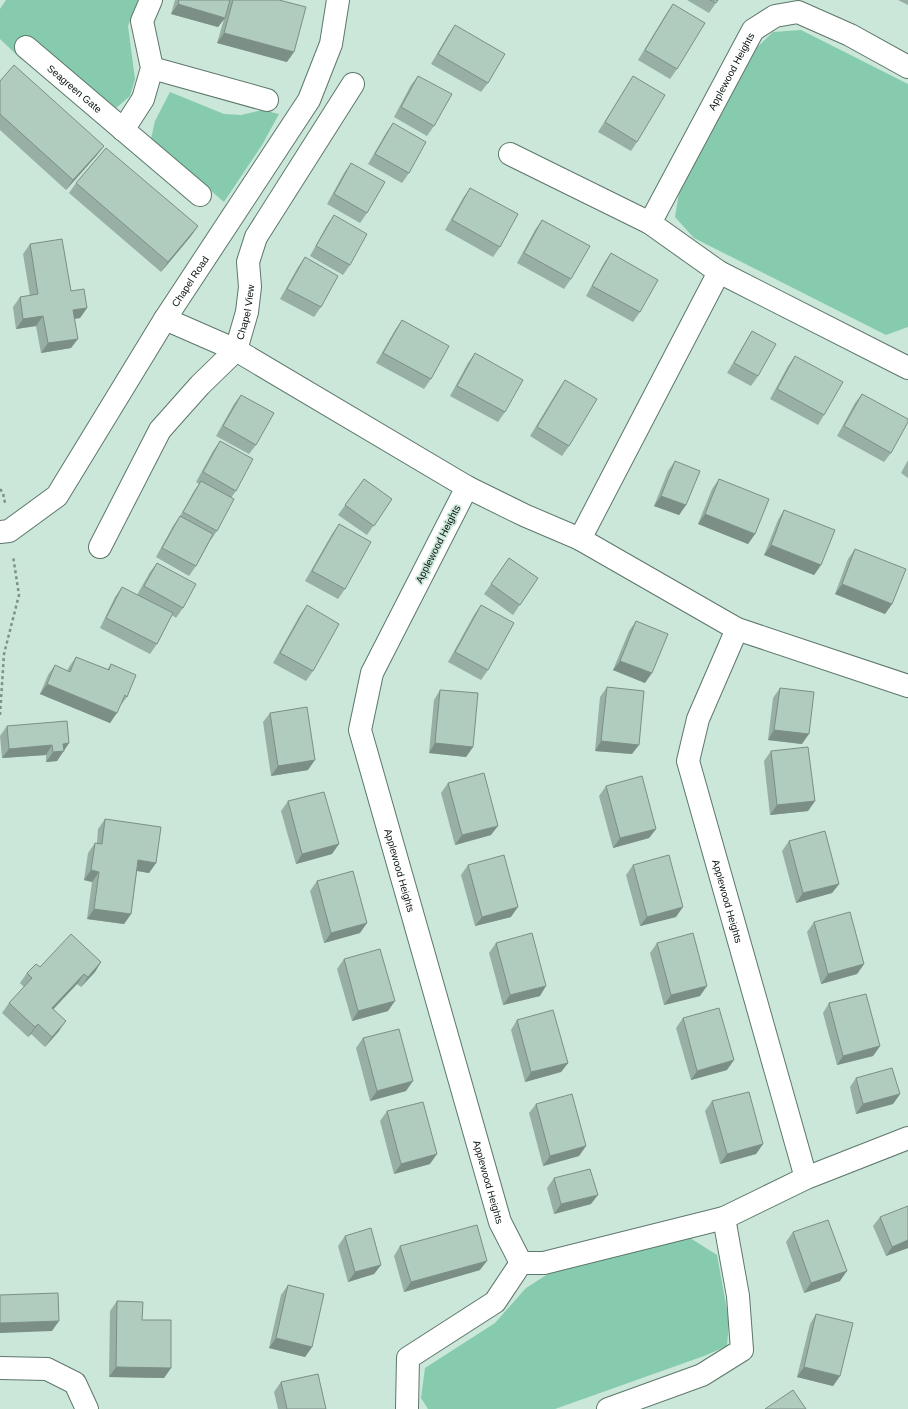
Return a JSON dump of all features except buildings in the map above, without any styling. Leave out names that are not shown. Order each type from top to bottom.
[{"type":"street","points":[[123,130],[143,99],[152,68],[142,21],[151,0]]},
{"type":"street","name":"Chapel Road","points":[[5,532],[57,496],[165,320],[309,100],[331,44],[338,0]]},
{"type":"street","name":"Applewood Heights","points":[[650,223],[753,30],[776,16],[798,12],[850,35],[908,67]]},
{"type":"street","name":"Seagreen Gate","points":[[26,47],[200,194]]},
{"type":"street","points":[[152,68],[267,100]]},
{"type":"street","name":"Chapel View","points":[[100,547],[160,430],[200,385],[236,350],[247,312],[250,287],[248,262],[256,237],[353,84]]},
{"type":"street","points":[[510,154],[650,223],[719,272],[907,365]]},
{"type":"street","points":[[580,538],[719,272]]},
{"type":"street","points":[[165,320],[236,350],[467,487],[526,516],[580,538],[737,629],[908,686]]},
{"type":"street","name":"Applewood Heights","points":[[467,487],[372,673],[360,730],[500,1222],[521,1263]]},
{"type":"street","name":"Applewood Heights","points":[[737,629],[698,719],[688,761],[806,1178]]},
{"type":"street","points":[[407,1409],[408,1358],[495,1302],[521,1263],[544,1263],[724,1218],[806,1178],[908,1138]]},
{"type":"street","points":[[608,1409],[702,1375],[742,1350],[738,1296],[724,1218]]},
{"type":"street","points":[[0,1368],[47,1368],[75,1383],[87,1409]]},
{"type":"path","points":[[0,489],[3,493],[5,532],[19,595],[4,654],[0,715]]},
{"type":"green space","points":[[6,0],[138,0],[128,26],[135,79],[130,96],[116,108],[35,43],[22,60],[0,39],[0,9]]},
{"type":"green space","points":[[801,30],[908,84],[908,327],[886,335],[694,238],[675,217],[680,187],[752,52],[773,32]]},
{"type":"green space","points":[[170,92],[224,114],[241,115],[262,110],[279,114],[262,145],[224,202],[151,139],[155,121]]},
{"type":"green space","points":[[687,1236],[717,1255],[729,1321],[727,1346],[704,1356],[555,1409],[428,1409],[421,1398],[425,1368],[495,1323],[526,1288],[559,1267]]}]
